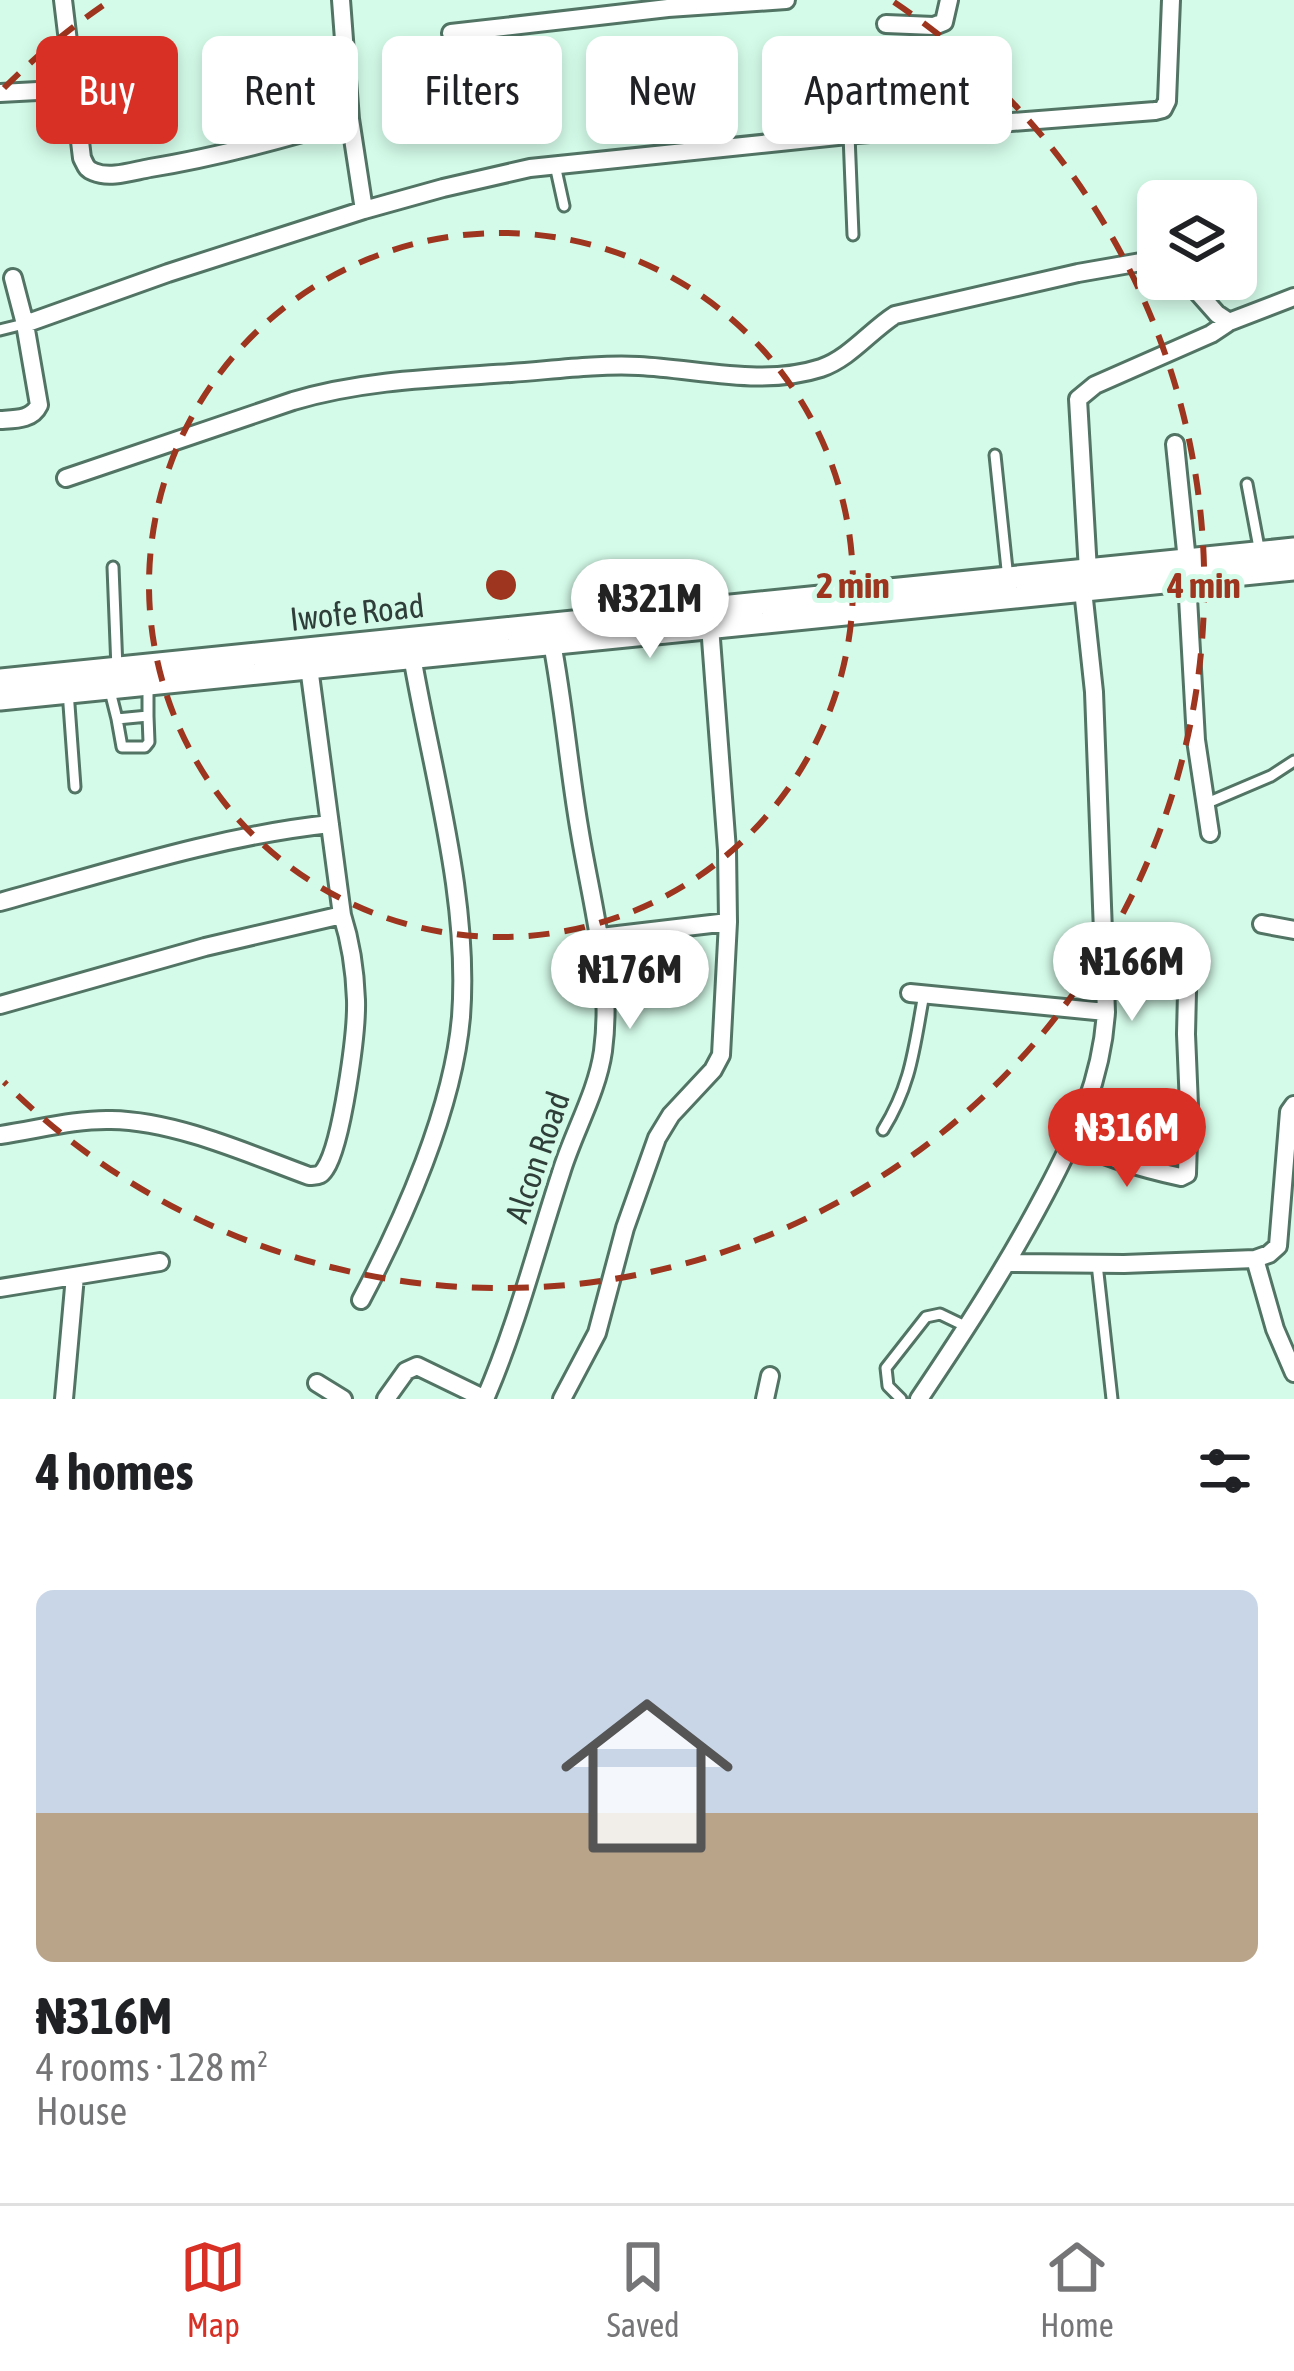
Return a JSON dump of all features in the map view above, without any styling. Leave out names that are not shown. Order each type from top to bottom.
[{"type":"street","points":[[62,0],[67,36]]},
{"type":"street","points":[[341,0],[344,36]]},
{"type":"street","points":[[451,33],[685,6],[786,0]]},
{"type":"street","points":[[886,24],[934,26],[944,22],[949,0]]},
{"type":"street","points":[[1012,122],[1163,109],[1171,0]]},
{"type":"street","points":[[0,93],[36,91]]},
{"type":"street","points":[[81,144],[88,170],[113,174],[264,144]]},
{"type":"street","points":[[354,144],[364,210]]},
{"type":"street","points":[[25,324],[364,210],[465,183],[555,165],[762,144]]},
{"type":"street","points":[[66,478],[309,396],[365,385],[586,366],[746,376],[800,373],[824,367],[853,350],[895,315],[1137,263]]},
{"type":"street","points":[[0,420],[25,418],[39,405],[13,278]]},
{"type":"street","points":[[919,1399],[1009,1263],[1073,1141],[1104,1046],[1094,692],[1078,399],[1095,385],[1294,296]]},
{"type":"street","points":[[1205,300],[1229,322]]},
{"type":"street","points":[[1175,444],[1196,740],[1210,833]]},
{"type":"street","name":"Iwofe Road","points":[[1187,571],[1294,549]]},
{"type":"street","name":"Iwofe Road","points":[[0,699],[68,691],[113,678],[148,683],[309,668],[1085,580],[1187,571],[1294,569]]},
{"type":"street","name":"Iwofe Road","points":[[0,680],[113,678],[1008,579],[1085,580]]},
{"type":"street","points":[[562,1399],[597,1333],[625,1228],[657,1138],[670,1115],[713,1070],[721,1055],[728,922],[724,778],[710,626]]},
{"type":"street","name":"Alcon Road","points":[[485,1399],[506,1350],[603,1052],[601,937],[580,839],[552,643]]},
{"type":"street","points":[[361,1300],[401,1220],[426,1153],[441,1111],[461,1021],[455,886],[412,656]]},
{"type":"street","points":[[0,1135],[90,1121],[125,1121],[199,1137],[309,1176],[325,1169],[336,1139],[356,1005],[309,668]]},
{"type":"street","points":[[0,902],[173,854],[330,824]]},
{"type":"street","points":[[0,1006],[205,946],[341,915]]},
{"type":"street","points":[[601,937],[728,922]]},
{"type":"street","points":[[1262,924],[1294,930]]},
{"type":"street","points":[[1073,1141],[1136,1166],[1181,1177],[1187,1174],[1188,950]]},
{"type":"street","points":[[917,994],[1106,1012]]},
{"type":"street","points":[[1009,1263],[1255,1259],[1269,1254],[1278,1246],[1288,1112],[1294,1105]]},
{"type":"street","points":[[1255,1259],[1275,1329],[1294,1373]]},
{"type":"street","points":[[0,1288],[160,1262]]},
{"type":"street","points":[[64,1399],[75,1276]]},
{"type":"street","points":[[386,1399],[406,1371],[417,1366],[485,1399]]},
{"type":"street","points":[[765,1399],[770,1376]]},
{"type":"street","points":[[317,1383],[343,1399]]},
{"type":"lane","points":[[849,144],[854,235]]},
{"type":"lane","points":[[555,165],[564,206]]},
{"type":"lane","points":[[0,330],[25,324]]},
{"type":"lane","points":[[995,455],[1008,579]]},
{"type":"lane","points":[[1247,484],[1260,554]]},
{"type":"lane","points":[[113,567],[113,678],[122,747],[145,747],[149,742],[148,683]]},
{"type":"lane","points":[[68,691],[75,787]]},
{"type":"lane","points":[[117,719],[148,716]]},
{"type":"lane","points":[[1205,804],[1294,761]]},
{"type":"lane","points":[[884,1130],[902,1100],[909,1076],[917,994]]},
{"type":"lane","points":[[1097,1264],[1112,1399]]},
{"type":"lane","points":[[901,1399],[888,1386],[886,1368],[926,1318],[940,1314],[967,1327]]}]
